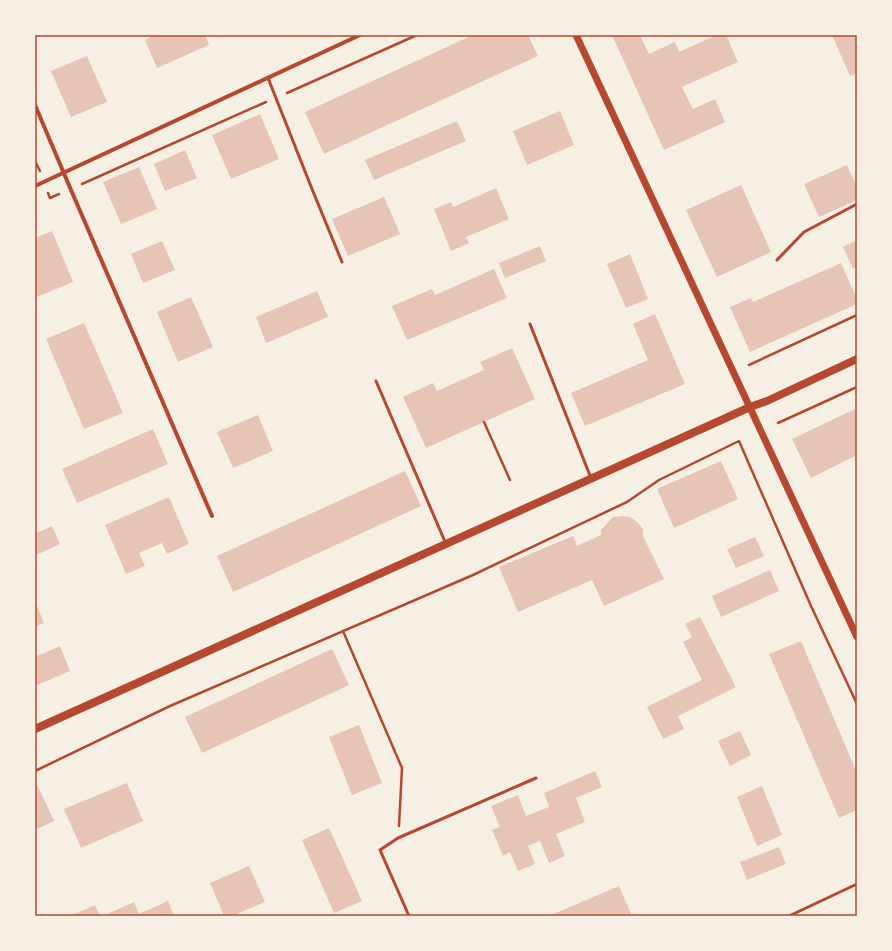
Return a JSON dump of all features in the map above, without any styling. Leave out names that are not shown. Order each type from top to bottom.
[{"type":"main road","points":[[35,729],[591,478],[750,407],[767,401],[857,359]]},
{"type":"street","points":[[35,186],[360,35]]},
{"type":"street","points":[[576,35],[857,637]]},
{"type":"street","points":[[35,106],[212,516]]},
{"type":"lane","points":[[268,78],[342,262]]},
{"type":"lane","points":[[777,260],[804,232],[857,204]]},
{"type":"lane","points":[[530,324],[591,478]]},
{"type":"lane","points":[[376,381],[446,544]]},
{"type":"lane","points":[[409,916],[380,850],[398,838],[536,778]]},
{"type":"lane","points":[[789,916],[857,884]]},
{"type":"path","points":[[35,161],[45,182],[50,198],[417,35]]},
{"type":"path","points":[[749,365],[857,314]]},
{"type":"path","points":[[778,423],[857,388]]},
{"type":"path","points":[[484,422],[510,480]]},
{"type":"path","points":[[35,771],[170,706],[473,574],[628,502],[659,480],[739,441],[808,599],[857,704]]},
{"type":"path","points":[[343,630],[402,768],[398,838]]},
{"type":"building","points":[[155,35],[205,35],[209,45],[157,68],[145,40]]},
{"type":"building","points":[[473,35],[528,35],[538,56],[324,154],[305,112]]},
{"type":"building","points":[[612,35],[640,35],[649,54],[675,42],[679,52],[717,35],[726,35],[738,62],[682,87],[693,109],[715,99],[725,122],[664,150]]},
{"type":"building","points":[[832,35],[857,35],[857,73],[850,76]]},
{"type":"building","points":[[87,56],[107,102],[71,117],[51,71]]},
{"type":"building","points":[[560,111],[574,145],[527,165],[513,131]]},
{"type":"building","points":[[260,114],[279,159],[231,179],[212,135]]},
{"type":"building","points":[[457,121],[466,141],[374,180],[365,160]]},
{"type":"building","points":[[185,150],[197,178],[165,191],[154,164]]},
{"type":"building","points":[[847,165],[857,187],[857,200],[819,217],[804,184]]},
{"type":"building","points":[[139,167],[157,209],[121,224],[103,182]]},
{"type":"building","points":[[741,185],[771,252],[717,277],[686,210]]},
{"type":"building","points":[[496,188],[509,219],[466,237],[469,243],[451,251],[434,209],[451,202],[453,207]]},
{"type":"building","points":[[384,197],[400,234],[348,256],[332,219]]},
{"type":"building","points":[[52,231],[73,282],[37,297],[35,293],[35,238]]},
{"type":"building","points":[[857,240],[857,267],[853,269],[843,247]]},
{"type":"building","points":[[162,241],[175,270],[143,283],[131,254]]},
{"type":"building","points":[[540,246],[546,261],[505,278],[499,263]]},
{"type":"building","points":[[630,254],[648,299],[626,308],[607,264]]},
{"type":"building","points":[[841,263],[857,299],[857,304],[750,352],[730,307],[751,298],[753,302]]},
{"type":"building","points":[[494,269],[507,298],[407,340],[392,306],[432,289],[435,295]]},
{"type":"building","points":[[317,291],[328,317],[266,343],[256,317]]},
{"type":"building","points":[[191,297],[213,347],[178,362],[157,312]]},
{"type":"building","points":[[655,314],[685,384],[585,426],[571,393],[648,360],[633,324]]},
{"type":"building","points":[[84,323],[123,413],[84,429],[46,339]]},
{"type":"building","points":[[512,348],[535,399],[426,448],[403,397],[433,383],[437,391],[484,370],[480,362]]},
{"type":"building","points":[[857,408],[857,455],[811,478],[792,439]]},
{"type":"building","points":[[258,415],[273,451],[233,468],[217,432]]},
{"type":"building","points":[[153,429],[168,464],[77,503],[62,469]]},
{"type":"building","points":[[721,461],[738,499],[674,528],[657,489]]},
{"type":"building","points":[[405,471],[421,506],[233,592],[217,556]]},
{"type":"building","points":[[169,497],[189,544],[167,554],[162,543],[139,553],[145,566],[126,574],[105,525]]},
{"type":"building","points":[[613,517],[630,517],[643,529],[643,536],[664,579],[604,606],[592,580],[518,612],[499,567],[573,536],[577,546],[601,535],[601,530]]},
{"type":"building","points":[[52,526],[60,544],[36,555],[35,534]]},
{"type":"building","points":[[755,537],[764,556],[736,568],[727,549]]},
{"type":"building","points":[[770,570],[779,591],[721,617],[712,596]]},
{"type":"building","points":[[35,601],[44,623],[35,627]]},
{"type":"building","points":[[700,617],[736,687],[678,716],[684,729],[663,739],[647,707],[702,680],[683,642],[692,637],[685,624]]},
{"type":"building","points":[[801,641],[857,773],[857,810],[839,818],[769,654]]},
{"type":"building","points":[[60,646],[70,671],[35,686],[35,657]]},
{"type":"building","points":[[332,649],[349,685],[202,753],[185,717]]},
{"type":"building","points":[[359,725],[382,783],[352,795],[329,737]]},
{"type":"building","points":[[740,731],[751,755],[730,766],[718,741]]},
{"type":"building","points":[[595,771],[602,787],[576,798],[585,822],[556,834],[565,856],[549,863],[540,841],[528,846],[535,864],[518,871],[510,852],[503,856],[492,830],[500,827],[491,806],[518,795],[526,816],[549,807],[544,793]]},
{"type":"building","points":[[127,783],[143,821],[81,848],[64,809]]},
{"type":"building","points":[[37,784],[54,821],[35,830],[35,785]]},
{"type":"building","points":[[762,786],[782,835],[757,846],[737,797]]},
{"type":"building","points":[[329,828],[362,901],[334,913],[302,840]]},
{"type":"building","points":[[779,847],[786,864],[747,880],[740,862]]},
{"type":"building","points":[[249,866],[265,902],[232,916],[224,916],[210,883]]},
{"type":"building","points":[[619,886],[632,916],[549,916]]},
{"type":"building","points":[[168,901],[174,916],[103,916],[134,902],[139,914]]},
{"type":"building","points":[[95,905],[100,916],[70,916]]}]
